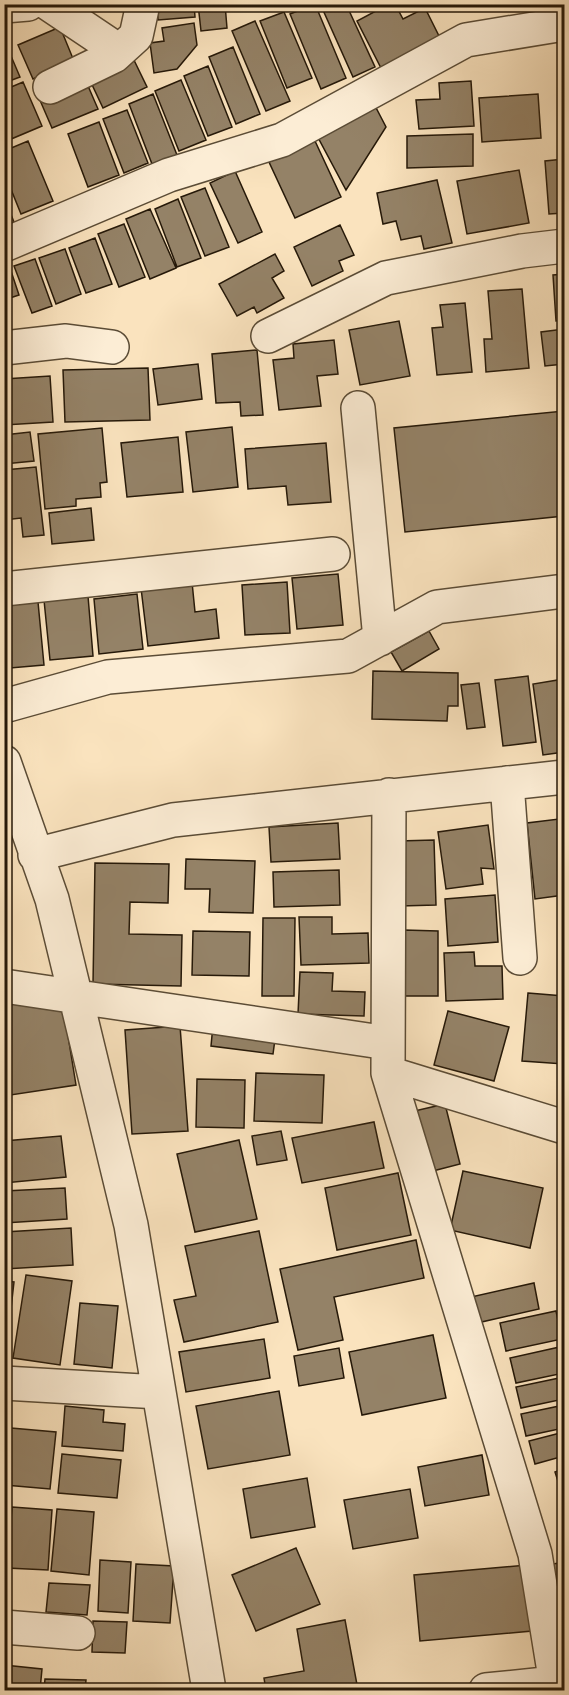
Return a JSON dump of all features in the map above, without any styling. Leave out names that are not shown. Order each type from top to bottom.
[{"type":"street","points":[[4,6],[28,4]]},
{"type":"street","points":[[49,4],[119,51]]},
{"type":"street","points":[[50,87],[119,51],[136,36],[143,4]]},
{"type":"street","points":[[4,245],[169,175],[282,140],[466,40],[564,24]]},
{"type":"street","points":[[268,336],[387,278],[522,251],[564,246]]},
{"type":"street","points":[[4,348],[66,341],[112,347]]},
{"type":"street","points":[[358,408],[380,639]]},
{"type":"street","points":[[4,589],[333,554]]},
{"type":"street","points":[[4,706],[108,677],[348,656],[437,607],[564,591]]},
{"type":"street","points":[[4,762],[52,899],[131,1226],[209,1690]]},
{"type":"street","points":[[35,855],[173,820],[564,777]]},
{"type":"street","points":[[507,783],[520,958]]},
{"type":"street","points":[[389,795],[388,1058],[535,1554],[560,1685],[486,1690]]},
{"type":"street","points":[[4,986],[76,997],[388,1058],[564,1127]]},
{"type":"street","points":[[4,1383],[159,1392]]},
{"type":"street","points":[[4,1627],[78,1633]]},
{"type":"building","points":[[157,4],[194,4],[195,17],[158,20]]},
{"type":"building","points":[[198,4],[225,4],[227,28],[201,31]]},
{"type":"building","points":[[315,4],[346,78],[321,89],[290,14]]},
{"type":"building","points":[[335,4],[346,4],[375,67],[353,77],[323,10]]},
{"type":"building","points":[[389,4],[395,4],[403,19],[425,8],[441,40],[382,70],[357,21]]},
{"type":"building","points":[[284,12],[312,78],[287,88],[260,21]]},
{"type":"building","points":[[255,21],[290,101],[266,111],[232,31]]},
{"type":"building","points":[[194,23],[197,45],[177,69],[154,73],[150,43],[164,41],[162,28]]},
{"type":"building","points":[[60,27],[74,61],[33,79],[18,45]]},
{"type":"building","points":[[233,47],[260,114],[236,124],[209,57]]},
{"type":"building","points":[[131,54],[147,87],[103,108],[87,74]]},
{"type":"building","points":[[11,56],[20,77],[4,83],[4,59]]},
{"type":"building","points":[[208,66],[232,127],[208,136],[184,76]]},
{"type":"building","points":[[85,79],[98,109],[52,128],[39,98]]},
{"type":"building","points":[[181,80],[206,140],[179,151],[155,91]]},
{"type":"building","points":[[471,81],[474,126],[419,129],[416,100],[440,99],[439,83]]},
{"type":"building","points":[[23,82],[42,126],[4,142],[4,90]]},
{"type":"building","points":[[153,94],[177,155],[152,164],[129,104]]},
{"type":"building","points":[[538,94],[541,138],[482,142],[479,98]]},
{"type":"building","points":[[372,100],[386,127],[346,190],[314,130]]},
{"type":"building","points":[[127,110],[148,163],[124,173],[103,119]]},
{"type":"building","points":[[99,122],[119,175],[88,187],[68,134]]},
{"type":"building","points":[[473,134],[473,166],[407,168],[407,136]]},
{"type":"building","points":[[28,141],[53,201],[21,214],[4,172],[4,151]]},
{"type":"building","points":[[315,141],[341,197],[295,218],[269,162]]},
{"type":"building","points":[[564,159],[564,213],[549,214],[545,161]]},
{"type":"building","points":[[519,170],[529,223],[467,234],[457,181]]},
{"type":"building","points":[[235,171],[262,232],[238,243],[210,183]]},
{"type":"building","points":[[437,180],[452,243],[424,249],[421,236],[401,240],[396,221],[383,224],[377,193]]},
{"type":"building","points":[[205,188],[229,247],[205,256],[181,197]]},
{"type":"building","points":[[4,197],[14,222],[4,226]]},
{"type":"building","points":[[178,199],[201,258],[177,267],[155,209]]},
{"type":"building","points":[[150,209],[176,268],[150,279],[126,219]]},
{"type":"building","points":[[124,224],[145,277],[119,287],[98,234]]},
{"type":"building","points":[[340,225],[354,255],[339,261],[343,271],[312,286],[294,247]]},
{"type":"building","points":[[95,238],[112,284],[86,293],[69,248]]},
{"type":"building","points":[[65,249],[81,294],[56,304],[39,258]]},
{"type":"building","points":[[275,254],[284,271],[272,278],[284,298],[257,313],[254,307],[237,316],[219,284]]},
{"type":"building","points":[[7,259],[19,295],[7,299],[4,260]]},
{"type":"building","points":[[35,259],[52,306],[32,313],[14,266]]},
{"type":"building","points":[[564,274],[564,320],[556,321],[553,275]]},
{"type":"building","points":[[522,289],[529,368],[486,372],[484,339],[492,339],[488,291]]},
{"type":"building","points":[[465,303],[472,372],[437,375],[432,328],[443,327],[440,305]]},
{"type":"building","points":[[399,321],[410,376],[360,385],[349,330]]},
{"type":"building","points":[[564,329],[564,364],[545,366],[541,332]]},
{"type":"building","points":[[334,340],[338,374],[317,376],[321,406],[279,410],[273,360],[294,358],[293,344]]},
{"type":"building","points":[[257,350],[263,415],[241,416],[240,402],[216,403],[212,354]]},
{"type":"building","points":[[198,364],[202,399],[158,405],[153,369]]},
{"type":"building","points":[[148,368],[150,420],[65,422],[63,370]]},
{"type":"building","points":[[50,376],[53,422],[4,425],[4,379]]},
{"type":"building","points":[[564,411],[564,516],[405,532],[394,428]]},
{"type":"building","points":[[232,427],[238,487],[193,492],[186,432]]},
{"type":"building","points":[[102,428],[107,482],[100,483],[101,497],[76,499],[76,506],[45,509],[38,434]]},
{"type":"building","points":[[30,432],[34,461],[4,464],[4,435]]},
{"type":"building","points":[[178,437],[183,492],[127,497],[121,443]]},
{"type":"building","points":[[326,443],[331,502],[288,505],[286,486],[248,489],[245,449]]},
{"type":"building","points":[[36,467],[44,535],[23,537],[21,518],[4,520],[4,470]]},
{"type":"building","points":[[91,508],[94,540],[52,544],[49,513]]},
{"type":"building","points":[[338,574],[343,625],[297,629],[292,578]]},
{"type":"building","points":[[192,582],[195,612],[216,609],[219,638],[148,646],[141,588]]},
{"type":"building","points":[[287,582],[290,633],[245,635],[242,585]]},
{"type":"building","points":[[137,594],[143,649],[99,654],[94,599]]},
{"type":"building","points":[[88,596],[93,656],[50,660],[44,600]]},
{"type":"building","points":[[38,602],[44,665],[10,668],[4,605]]},
{"type":"building","points":[[429,631],[439,649],[402,671],[391,652]]},
{"type":"building","points":[[373,671],[458,673],[458,706],[448,706],[447,721],[372,719]]},
{"type":"building","points":[[528,676],[536,742],[503,746],[495,680]]},
{"type":"building","points":[[564,679],[564,752],[543,755],[533,684]]},
{"type":"building","points":[[479,683],[485,727],[467,729],[461,685]]},
{"type":"building","points":[[559,819],[564,895],[535,899],[527,823]]},
{"type":"building","points":[[338,823],[340,859],[271,862],[269,827]]},
{"type":"building","points":[[488,825],[494,869],[481,868],[483,884],[446,889],[438,832]]},
{"type":"building","points":[[434,840],[436,905],[400,906],[398,841]]},
{"type":"building","points":[[186,859],[255,861],[253,913],[209,912],[210,889],[185,889]]},
{"type":"building","points":[[95,863],[169,864],[168,903],[130,902],[129,934],[182,935],[181,986],[93,984]]},
{"type":"building","points":[[339,870],[340,905],[274,907],[273,872]]},
{"type":"building","points":[[495,895],[498,942],[448,946],[445,899]]},
{"type":"building","points":[[299,917],[332,917],[332,934],[368,933],[369,963],[301,965]]},
{"type":"building","points":[[263,918],[295,918],[294,996],[262,996]]},
{"type":"building","points":[[404,930],[438,931],[438,996],[404,996]]},
{"type":"building","points":[[193,931],[250,932],[249,976],[192,975]]},
{"type":"building","points":[[474,952],[475,966],[502,966],[503,999],[446,1001],[444,953]]},
{"type":"building","points":[[300,972],[333,973],[332,991],[365,992],[364,1016],[298,1014]]},
{"type":"building","points":[[528,993],[564,996],[564,1064],[522,1061]]},
{"type":"building","points":[[4,1001],[64,1011],[76,1085],[4,1096]]},
{"type":"building","points":[[448,1011],[509,1027],[494,1081],[434,1065]]},
{"type":"building","points":[[213,1025],[276,1032],[273,1054],[211,1046]]},
{"type":"building","points":[[180,1026],[188,1131],[132,1134],[125,1030]]},
{"type":"building","points":[[256,1073],[324,1075],[322,1123],[254,1121]]},
{"type":"building","points":[[197,1079],[245,1080],[244,1128],[196,1127]]},
{"type":"building","points":[[445,1104],[460,1164],[425,1173],[410,1112]]},
{"type":"building","points":[[374,1122],[384,1168],[302,1183],[292,1138]]},
{"type":"building","points":[[281,1131],[287,1160],[257,1165],[252,1136]]},
{"type":"building","points":[[61,1136],[66,1177],[4,1183],[4,1141]]},
{"type":"building","points":[[239,1140],[257,1219],[195,1232],[177,1154]]},
{"type":"building","points":[[463,1171],[543,1188],[530,1248],[450,1230]]},
{"type":"building","points":[[398,1173],[411,1235],[337,1250],[325,1188]]},
{"type":"building","points":[[65,1188],[67,1219],[4,1223],[4,1191]]},
{"type":"building","points":[[71,1228],[73,1265],[4,1269],[4,1232]]},
{"type":"building","points":[[259,1231],[278,1322],[184,1342],[174,1300],[196,1296],[185,1246]]},
{"type":"building","points":[[416,1240],[424,1278],[334,1297],[343,1340],[298,1350],[280,1269]]},
{"type":"building","points":[[26,1275],[72,1281],[60,1365],[13,1358]]},
{"type":"building","points":[[4,1281],[14,1282],[7,1344],[4,1343]]},
{"type":"building","points":[[534,1283],[539,1309],[477,1323],[471,1297]]},
{"type":"building","points":[[80,1303],[118,1306],[112,1368],[74,1364]]},
{"type":"building","points":[[556,1311],[562,1339],[506,1351],[500,1323]]},
{"type":"building","points":[[433,1335],[446,1398],[362,1415],[349,1352]]},
{"type":"building","points":[[264,1339],[270,1378],[186,1392],[179,1352]]},
{"type":"building","points":[[564,1346],[564,1373],[516,1383],[510,1358]]},
{"type":"building","points":[[339,1348],[344,1378],[299,1386],[294,1356]]},
{"type":"building","points":[[564,1377],[564,1399],[521,1408],[516,1387]]},
{"type":"building","points":[[279,1391],[290,1455],[208,1469],[196,1406]]},
{"type":"building","points":[[564,1405],[564,1428],[526,1436],[521,1414]]},
{"type":"building","points":[[65,1406],[104,1410],[103,1422],[125,1424],[123,1451],[62,1446]]},
{"type":"building","points":[[11,1428],[56,1432],[50,1489],[5,1485]]},
{"type":"building","points":[[564,1432],[564,1456],[535,1464],[529,1441]]},
{"type":"building","points":[[62,1454],[121,1460],[117,1498],[58,1493]]},
{"type":"building","points":[[482,1455],[489,1495],[425,1506],[418,1467]]},
{"type":"building","points":[[564,1469],[564,1500],[555,1472]]},
{"type":"building","points":[[307,1478],[315,1527],[251,1538],[243,1489]]},
{"type":"building","points":[[410,1489],[418,1538],[353,1549],[344,1500]]},
{"type":"building","points":[[12,1507],[52,1510],[48,1570],[7,1568]]},
{"type":"building","points":[[57,1509],[94,1512],[89,1575],[51,1571]]},
{"type":"building","points":[[296,1548],[320,1604],[256,1631],[232,1575]]},
{"type":"building","points":[[100,1560],[131,1562],[128,1613],[98,1611]]},
{"type":"building","points":[[564,1562],[564,1622],[553,1564]]},
{"type":"building","points":[[136,1564],[174,1566],[170,1623],[133,1621]]},
{"type":"building","points":[[527,1565],[532,1631],[420,1641],[414,1575]]},
{"type":"building","points":[[49,1583],[90,1585],[87,1615],[46,1612]]},
{"type":"building","points":[[345,1620],[358,1690],[266,1690],[264,1678],[304,1671],[297,1629]]},
{"type":"building","points":[[93,1621],[127,1622],[125,1653],[92,1652]]},
{"type":"building","points":[[4,1665],[42,1669],[40,1690],[4,1690]]},
{"type":"building","points":[[45,1679],[86,1680],[85,1690],[44,1690]]}]
